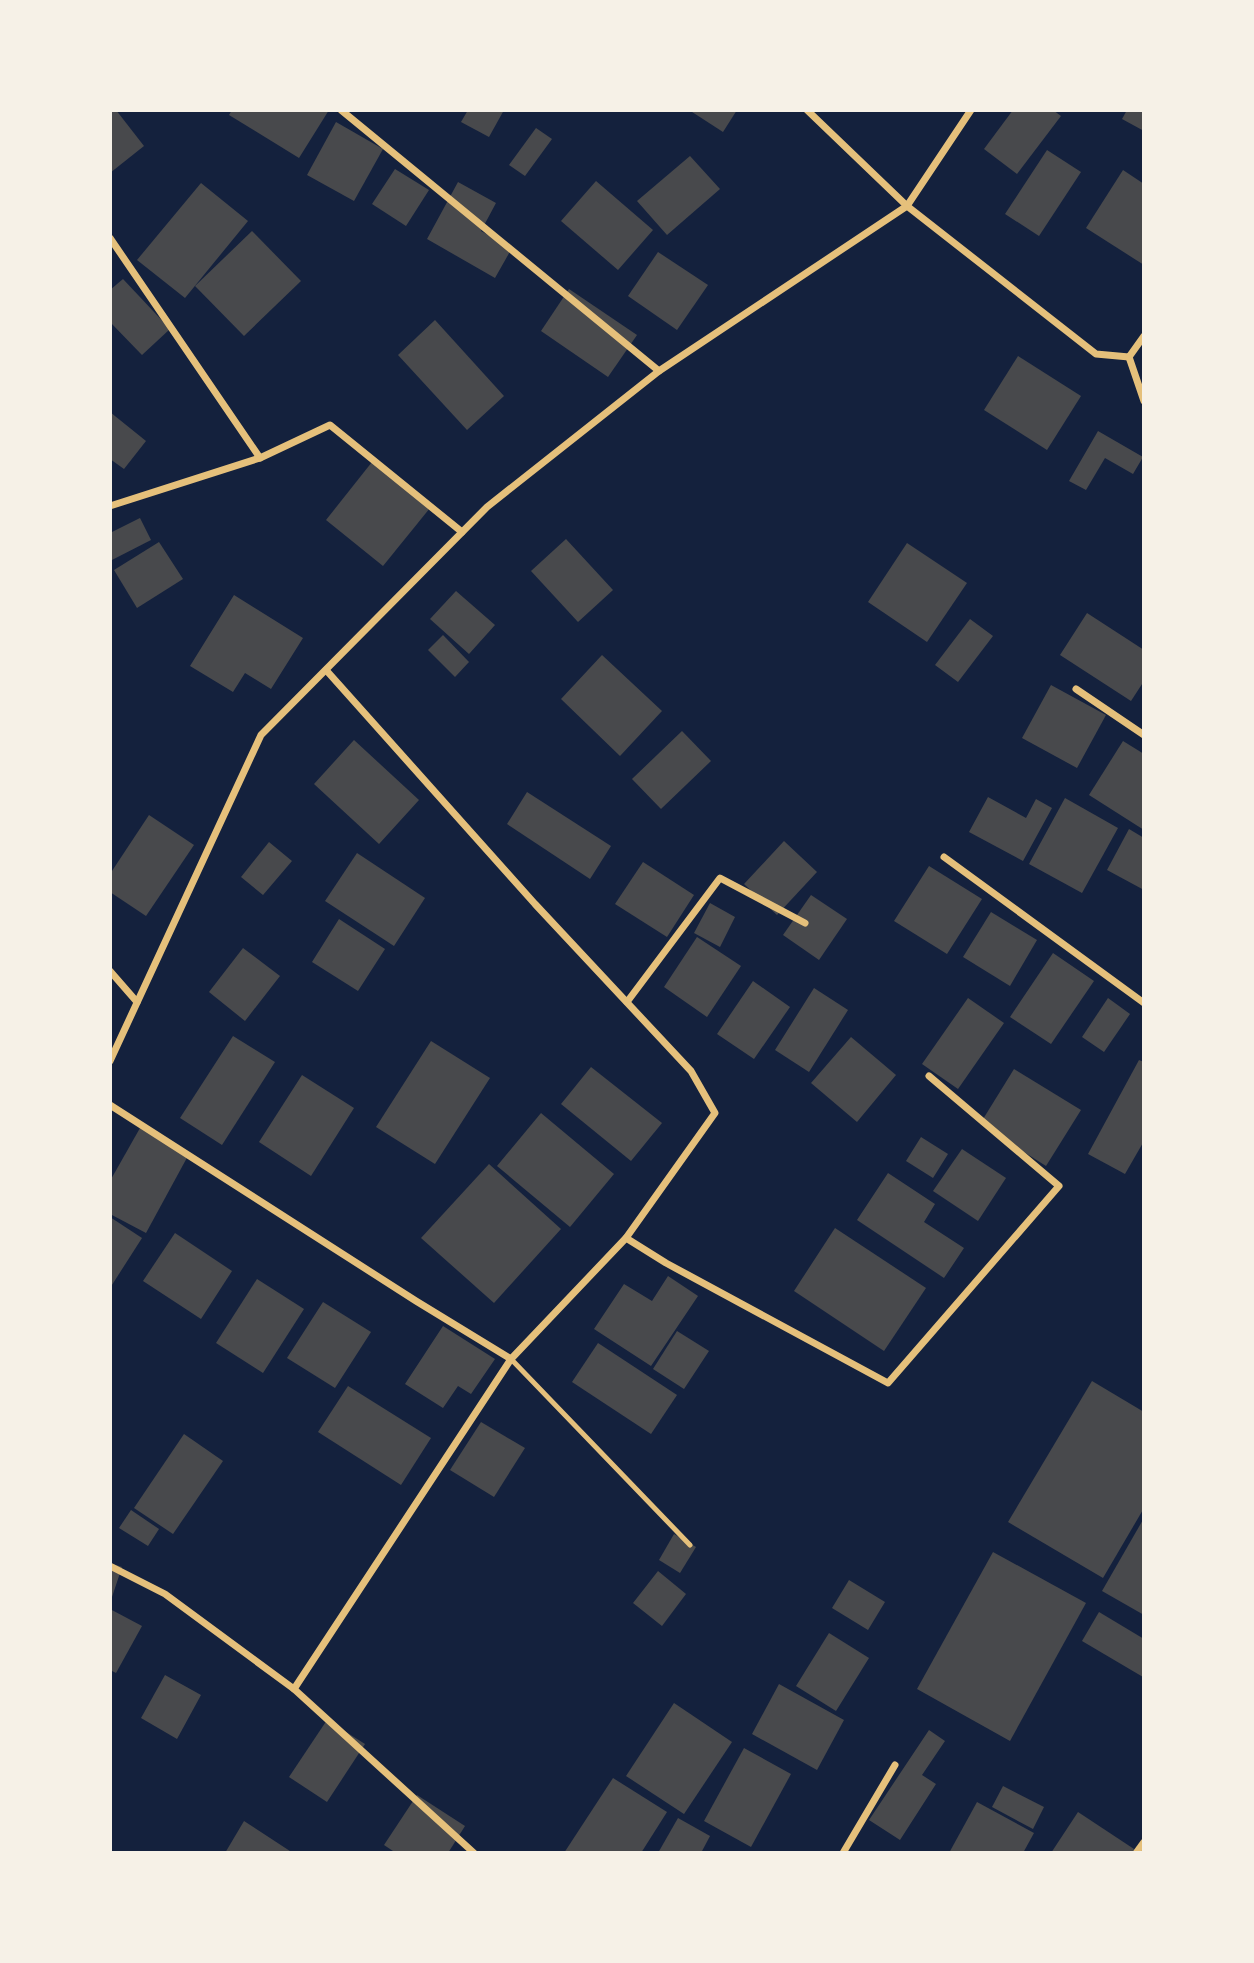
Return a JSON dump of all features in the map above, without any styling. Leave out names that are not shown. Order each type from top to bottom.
[{"type":"street","points":[[341,110],[659,371]]},
{"type":"street","points":[[807,110],[907,206],[1096,354],[1129,357]]},
{"type":"street","points":[[110,1061],[261,735],[487,507],[659,371],[907,206],[971,110]]},
{"type":"street","points":[[110,238],[260,458]]},
{"type":"street","points":[[1129,357],[1144,336]]},
{"type":"street","points":[[1129,357],[1144,401]]},
{"type":"street","points":[[110,506],[260,458],[330,425],[462,532]]},
{"type":"street","points":[[294,1689],[511,1359],[626,1238],[715,1112],[691,1071],[535,904],[326,670]]},
{"type":"street","points":[[1076,689],[1144,735]]},
{"type":"street","points":[[944,857],[1144,1003]]},
{"type":"street","points":[[627,1002],[720,878],[804,923]]},
{"type":"street","points":[[110,971],[137,1002]]},
{"type":"street","points":[[626,1238],[666,1263],[888,1383],[1059,1186],[929,1076]]},
{"type":"street","points":[[110,1105],[511,1359]]},
{"type":"street","points":[[110,1566],[164,1594],[294,1689],[474,1853]]},
{"type":"street","points":[[843,1853],[895,1765]]},
{"type":"street","points":[[1136,1853],[1144,1842]]},
{"type":"lane","points":[[511,1359],[690,1545]]},
{"type":"building","points":[[110,110],[116,110],[144,146],[110,173]]},
{"type":"building","points":[[232,110],[329,110],[299,158],[229,115]]},
{"type":"building","points":[[468,110],[504,110],[489,137],[461,122]]},
{"type":"building","points":[[689,110],[737,110],[723,132]]},
{"type":"building","points":[[1013,110],[1053,110],[1061,116],[1017,174],[984,149]]},
{"type":"building","points":[[1127,110],[1144,110],[1144,131],[1122,119]]},
{"type":"building","points":[[336,122],[383,149],[354,201],[307,175]]},
{"type":"building","points":[[536,128],[552,139],[525,176],[509,165]]},
{"type":"building","points":[[1047,150],[1081,172],[1039,236],[1005,214]]},
{"type":"building","points":[[690,156],[720,189],[667,235],[637,201]]},
{"type":"building","points":[[395,169],[429,190],[406,226],[372,204]]},
{"type":"building","points":[[1123,170],[1144,184],[1144,265],[1086,228]]},
{"type":"building","points":[[596,181],[653,230],[618,270],[561,221]]},
{"type":"building","points":[[458,182],[496,203],[481,231],[512,248],[495,278],[427,239]]},
{"type":"building","points":[[201,183],[248,221],[185,298],[137,260]]},
{"type":"building","points":[[252,231],[301,281],[244,336],[195,286]]},
{"type":"building","points":[[658,252],[708,285],[677,330],[628,296]]},
{"type":"building","points":[[123,279],[170,329],[142,355],[110,322],[110,290]]},
{"type":"building","points":[[569,289],[637,335],[608,377],[541,331]]},
{"type":"building","points":[[435,320],[504,396],[467,430],[398,355]]},
{"type":"building","points":[[1018,356],[1081,396],[1047,450],[984,410]]},
{"type":"building","points":[[110,412],[146,441],[124,469],[110,459]]},
{"type":"building","points":[[1098,431],[1143,457],[1133,474],[1105,458],[1086,490],[1069,481]]},
{"type":"building","points":[[372,462],[430,508],[383,566],[326,520]]},
{"type":"building","points":[[140,518],[151,540],[110,561],[110,533]]},
{"type":"building","points":[[566,539],[613,590],[578,622],[531,571]]},
{"type":"building","points":[[159,542],[183,579],[137,608],[114,570]]},
{"type":"building","points":[[907,543],[967,583],[927,642],[868,602]]},
{"type":"building","points":[[456,591],[495,625],[469,654],[430,619]]},
{"type":"building","points":[[234,595],[303,638],[271,689],[245,673],[233,692],[190,666]]},
{"type":"building","points":[[1087,613],[1144,650],[1144,681],[1131,701],[1060,655]]},
{"type":"building","points":[[970,619],[993,636],[958,682],[935,665]]},
{"type":"building","points":[[443,635],[469,662],[455,677],[428,650]]},
{"type":"building","points":[[602,655],[662,711],[620,756],[561,699]]},
{"type":"building","points":[[1051,685],[1106,715],[1077,768],[1022,738]]},
{"type":"building","points":[[682,731],[711,761],[661,809],[632,779]]},
{"type":"building","points":[[354,740],[419,800],[379,844],[314,784]]},
{"type":"building","points":[[1123,741],[1144,754],[1144,830],[1089,795]]},
{"type":"building","points":[[527,792],[611,846],[590,879],[507,824]]},
{"type":"building","points":[[988,797],[1026,818],[1036,799],[1052,808],[1023,861],[969,832]]},
{"type":"building","points":[[1065,798],[1118,828],[1082,893],[1029,864]]},
{"type":"building","points":[[149,815],[194,845],[146,916],[110,892],[110,874]]},
{"type":"building","points":[[1129,829],[1144,838],[1144,890],[1107,870]]},
{"type":"building","points":[[784,841],[817,872],[777,915],[744,884]]},
{"type":"building","points":[[269,842],[292,861],[263,895],[241,877]]},
{"type":"building","points":[[357,853],[425,898],[394,946],[325,901]]},
{"type":"building","points":[[643,862],[694,895],[667,937],[615,904]]},
{"type":"building","points":[[929,866],[982,899],[947,954],[894,921]]},
{"type":"building","points":[[811,895],[847,919],[819,960],[783,935]]},
{"type":"building","points":[[710,903],[735,917],[720,947],[694,933]]},
{"type":"building","points":[[991,912],[1037,940],[1010,986],[963,957]]},
{"type":"building","points":[[339,919],[385,949],[358,991],[312,962]]},
{"type":"building","points":[[697,937],[741,966],[707,1017],[664,987]]},
{"type":"building","points":[[243,948],[280,976],[245,1021],[209,992]]},
{"type":"building","points":[[1053,953],[1094,981],[1051,1044],[1010,1017]]},
{"type":"building","points":[[753,981],[790,1007],[754,1059],[717,1034]]},
{"type":"building","points":[[814,988],[848,1010],[809,1072],[775,1050]]},
{"type":"building","points":[[968,998],[1004,1023],[958,1089],[922,1064]]},
{"type":"building","points":[[1108,998],[1130,1014],[1104,1052],[1082,1037]]},
{"type":"building","points":[[233,1036],[275,1062],[222,1145],[180,1118]]},
{"type":"building","points":[[851,1037],[896,1075],[857,1122],[811,1083]]},
{"type":"building","points":[[431,1041],[490,1078],[435,1164],[376,1127]]},
{"type":"building","points":[[1139,1060],[1144,1062],[1144,1141],[1125,1174],[1088,1154]]},
{"type":"building","points":[[591,1067],[662,1123],[631,1161],[561,1104]]},
{"type":"building","points":[[1014,1069],[1081,1110],[1046,1166],[980,1124]]},
{"type":"building","points":[[302,1075],[354,1108],[311,1176],[259,1142]]},
{"type":"building","points":[[541,1113],[614,1174],[570,1227],[497,1166]]},
{"type":"building","points":[[140,1128],[189,1154],[146,1233],[110,1214],[110,1181]]},
{"type":"building","points":[[921,1137],[948,1154],[933,1178],[906,1161]]},
{"type":"building","points":[[962,1149],[1006,1178],[978,1221],[933,1191]]},
{"type":"building","points":[[489,1164],[561,1229],[494,1303],[421,1238]]},
{"type":"building","points":[[888,1173],[935,1204],[924,1222],[964,1248],[944,1278],[857,1220]]},
{"type":"building","points":[[110,1217],[142,1238],[110,1288]]},
{"type":"building","points":[[835,1228],[926,1288],[884,1351],[794,1291]]},
{"type":"building","points":[[175,1233],[232,1271],[201,1319],[143,1281]]},
{"type":"building","points":[[668,1276],[698,1296],[651,1366],[594,1329],[624,1284],[652,1301]]},
{"type":"building","points":[[257,1279],[304,1309],[263,1373],[216,1343]]},
{"type":"building","points":[[323,1302],[371,1332],[335,1388],[287,1358]]},
{"type":"building","points":[[443,1326],[495,1359],[471,1394],[458,1386],[443,1408],[405,1384]]},
{"type":"building","points":[[677,1331],[709,1351],[684,1389],[653,1369]]},
{"type":"building","points":[[598,1343],[677,1395],[651,1434],[572,1382]]},
{"type":"building","points":[[1092,1381],[1144,1412],[1144,1508],[1103,1578],[1008,1522]]},
{"type":"building","points":[[348,1386],[431,1438],[401,1485],[318,1432]]},
{"type":"building","points":[[481,1422],[525,1448],[494,1497],[450,1470]]},
{"type":"building","points":[[184,1434],[223,1461],[173,1534],[134,1508]]},
{"type":"building","points":[[131,1510],[159,1529],[148,1546],[119,1528]]},
{"type":"building","points":[[1144,1518],[1144,1615],[1102,1591]]},
{"type":"building","points":[[674,1534],[696,1547],[680,1573],[659,1560]]},
{"type":"building","points":[[993,1552],[1086,1603],[1010,1741],[917,1689]]},
{"type":"building","points":[[110,1563],[122,1567],[111,1600],[110,1600]]},
{"type":"building","points":[[658,1571],[686,1594],[662,1626],[633,1603]]},
{"type":"building","points":[[849,1580],[885,1602],[868,1630],[832,1608]]},
{"type":"building","points":[[110,1609],[142,1626],[116,1673],[110,1670]]},
{"type":"building","points":[[1099,1612],[1144,1639],[1143,1677],[1082,1641]]},
{"type":"building","points":[[829,1633],[869,1658],[836,1711],[796,1686]]},
{"type":"building","points":[[165,1675],[201,1695],[177,1739],[141,1718]]},
{"type":"building","points":[[779,1684],[844,1720],[817,1770],[752,1734]]},
{"type":"building","points":[[674,1703],[732,1742],[684,1814],[626,1776]]},
{"type":"building","points":[[327,1720],[365,1744],[327,1802],[289,1777]]},
{"type":"building","points":[[929,1730],[945,1741],[922,1775],[936,1784],[900,1840],[869,1820]]},
{"type":"building","points":[[744,1748],[791,1774],[751,1847],[704,1821]]},
{"type":"building","points":[[613,1778],[667,1812],[641,1853],[564,1853]]},
{"type":"building","points":[[1003,1786],[1044,1807],[1033,1829],[992,1807]]},
{"type":"building","points":[[417,1795],[465,1826],[448,1853],[396,1853],[384,1845]]},
{"type":"building","points":[[977,1802],[1034,1833],[1023,1853],[949,1853]]},
{"type":"building","points":[[1078,1812],[1134,1849],[1132,1853],[1051,1853]]},
{"type":"building","points":[[678,1818],[710,1836],[701,1853],[658,1853]]},
{"type":"building","points":[[244,1821],[293,1853],[225,1853]]}]
